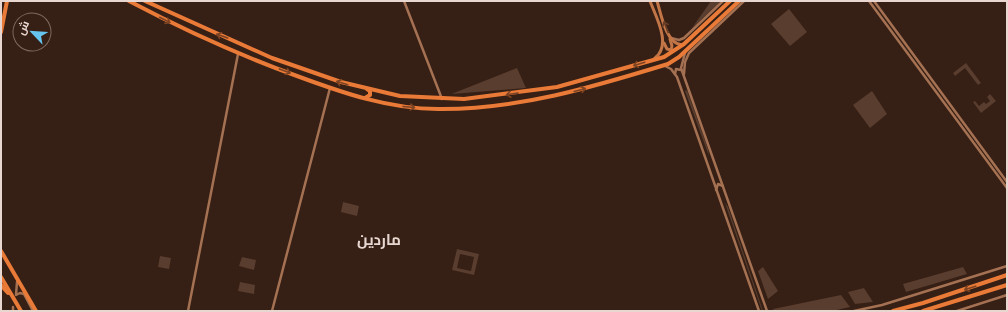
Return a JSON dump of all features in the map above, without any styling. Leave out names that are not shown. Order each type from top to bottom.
[{"type":"highway","points":[[1,32],[7,1]]},
{"type":"highway","points":[[130,1],[238,54],[330,88],[380,102],[436,109],[480,107],[557,96],[662,66],[674,61],[691,49],[739,1]]},
{"type":"highway","points":[[145,1],[276,60],[341,82],[400,96],[464,100],[556,87],[670,54],[684,44],[722,4],[730,1]]},
{"type":"highway","points":[[556,87],[552,92],[557,96]]},
{"type":"highway","points":[[364,98],[370,95],[370,91],[367,89]]},
{"type":"highway","points":[[541,89],[547,93],[543,98]]},
{"type":"highway","points":[[380,92],[377,93],[375,97],[380,102]]},
{"type":"highway","points":[[1,251],[34,311]]},
{"type":"highway","points":[[893,311],[924,303],[1007,276]]},
{"type":"highway","points":[[1,277],[21,311]]},
{"type":"highway","points":[[1,285],[21,311]]},
{"type":"highway","points":[[923,311],[1007,285]]},
{"type":"main road","points":[[650,1],[663,42],[666,49],[670,50],[672,47],[670,38],[656,1]]},
{"type":"main road","points":[[670,38],[677,44],[684,44]]},
{"type":"main road","points":[[652,60],[661,51],[663,42]]},
{"type":"street","points":[[404,1],[443,99]]},
{"type":"street","points":[[684,76],[685,60],[691,49],[744,1]]},
{"type":"street","points":[[869,1],[946,106],[1002,178],[1007,182]]},
{"type":"street","points":[[874,1],[949,103],[1002,178],[1007,188]]},
{"type":"street","points":[[670,38],[679,40],[684,38],[722,4]]},
{"type":"street","points":[[890,30],[893,27]]},
{"type":"street","points":[[685,52],[681,63],[682,70],[724,186],[766,311]]},
{"type":"street","points":[[189,309],[238,54]]},
{"type":"street","points":[[662,66],[669,68],[675,74],[759,311]]},
{"type":"street","points":[[675,74],[676,69],[682,70]]},
{"type":"street","points":[[681,90],[688,87]]},
{"type":"street","points":[[272,311],[330,88]]},
{"type":"street","points":[[946,106],[949,103]]},
{"type":"street","points":[[711,174],[716,175],[718,171]]},
{"type":"street","points":[[716,190],[718,184],[724,186]]},
{"type":"street","points":[[854,311],[882,305],[1007,266]]},
{"type":"street","points":[[11,269],[18,282],[16,295],[20,293],[24,294],[34,311]]},
{"type":"street","points":[[958,311],[1007,295]]},
{"type":"shaded area","points":[[711,1],[721,1],[692,28]]},
{"type":"shaded area","points":[[789,9],[807,32],[790,46],[771,24]]},
{"type":"shaded area","points":[[966,63],[981,83],[978,85],[965,68],[955,76],[953,73]]},
{"type":"shaded area","points":[[517,68],[526,88],[452,94],[454,93]]},
{"type":"shaded area","points":[[687,90],[708,149],[709,156],[685,91]]},
{"type":"shaded area","points":[[872,91],[887,114],[870,128],[853,105]]},
{"type":"shaded area","points":[[990,94],[996,101],[981,113],[973,102],[975,101],[979,106],[984,102],[986,104],[990,101],[987,97]]},
{"type":"shaded area","points":[[343,202],[359,206],[357,216],[341,212]]},
{"type":"shaded area","points":[[725,203],[728,207],[763,311],[762,311]]},
{"type":"shaded area","points":[[457,249],[479,254],[474,275],[452,270]],"holes":[[[460,254],[474,257],[471,271],[457,268]]]},
{"type":"shaded area","points":[[160,256],[171,258],[169,269],[158,267]]},
{"type":"shaded area","points":[[242,257],[256,260],[254,270],[239,266]]},
{"type":"shaded area","points":[[763,267],[778,291],[768,299],[758,271]]},
{"type":"shaded area","points":[[963,267],[967,274],[906,292],[903,284]]},
{"type":"shaded area","points":[[240,282],[255,285],[254,294],[238,291]]},
{"type":"shaded area","points":[[864,288],[873,302],[855,304],[848,292]]},
{"type":"shaded area","points":[[841,295],[850,307],[832,311],[774,311],[773,309]]},
{"type":"district","name":"ماردین","points":[[379,240]]}]
